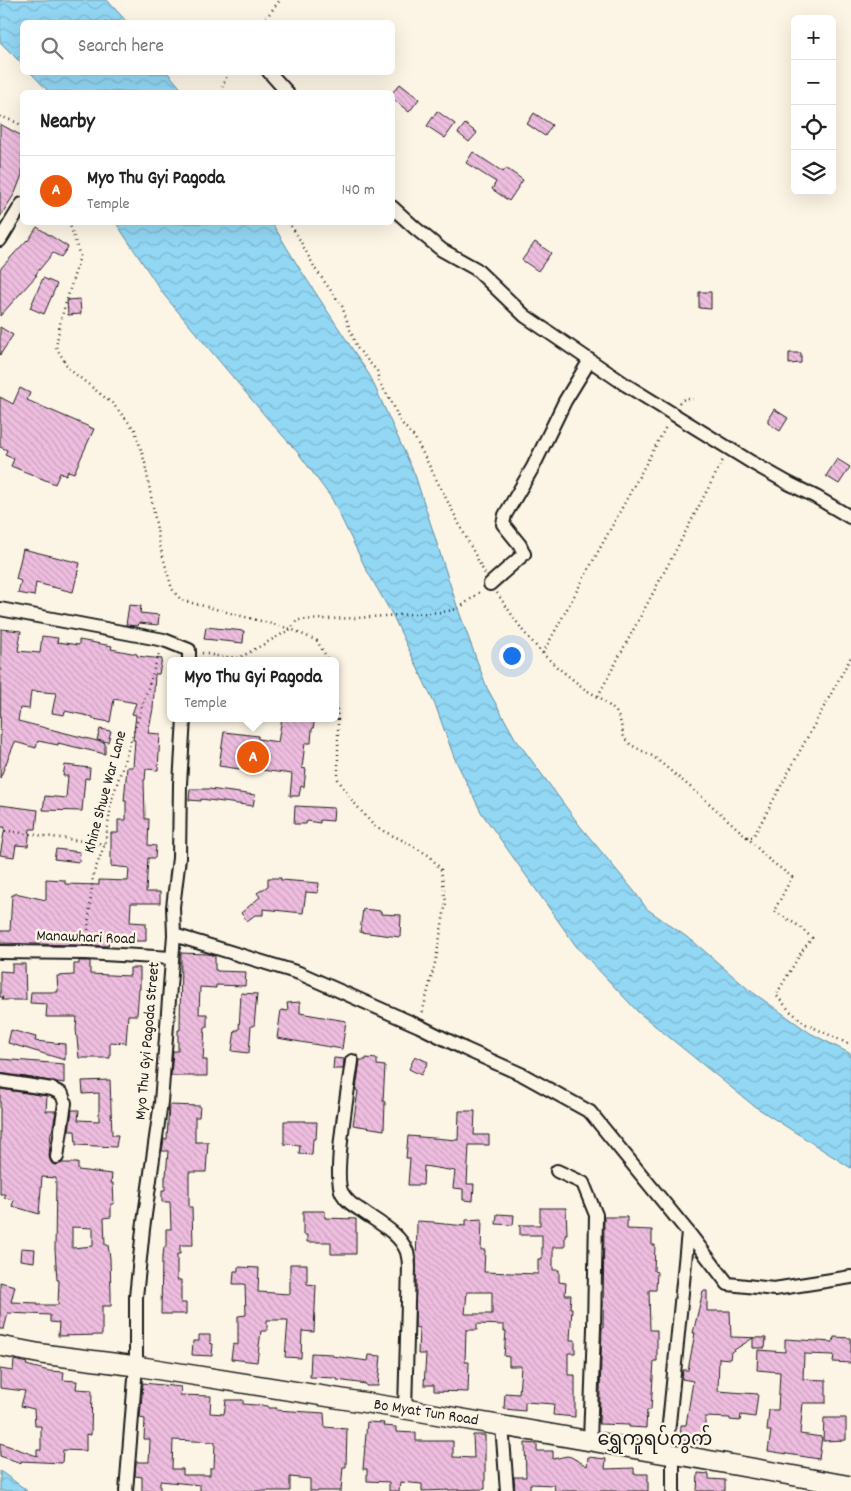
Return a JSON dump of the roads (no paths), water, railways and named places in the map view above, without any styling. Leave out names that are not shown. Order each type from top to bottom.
[{"type":"main road","name":"Bo Myat Tun Road","points":[[0,1346],[405,1409],[851,1486]]},
{"type":"street","points":[[272,75],[285,90]]},
{"type":"street","points":[[0,240],[20,207]]},
{"type":"street","points":[[395,211],[442,250],[476,269],[525,316],[626,385],[750,462],[816,496],[850,517]]},
{"type":"street","points":[[490,584],[524,554],[520,545],[502,524],[505,515],[533,467],[565,401],[590,360]]},
{"type":"street","points":[[0,609],[164,640],[189,656]]},
{"type":"street","name":"Myo Thu Gyi Pagoda Street","points":[[126,1491],[136,1366],[136,1297],[143,1228],[161,1102],[174,936],[173,907],[179,858],[180,784],[184,722]]},
{"type":"street","points":[[174,936],[299,973],[523,1075],[590,1112],[728,1284],[774,1288],[851,1277]]},
{"type":"street","name":"Manawhari Road","points":[[0,952],[86,952],[172,958]]},
{"type":"street","points":[[352,1060],[338,1181],[342,1193],[349,1203],[390,1231],[401,1242],[406,1251],[409,1267],[405,1409]]},
{"type":"street","points":[[0,1081],[52,1089],[62,1094],[64,1104],[57,1157]]},
{"type":"street","points":[[557,1171],[583,1184],[596,1215],[590,1441]]},
{"type":"street","points":[[673,1491],[669,1454],[688,1232]]},
{"type":"street","points":[[502,1425],[508,1491]]},
{"type":"water","points":[[0,0],[107,0],[125,20],[20,20],[20,62],[0,42]]},
{"type":"water","points":[[33,75],[170,75],[182,90],[47,90]]},
{"type":"water","points":[[117,225],[273,225],[370,376],[415,475],[458,609],[487,688],[515,738],[580,826],[647,909],[694,942],[748,989],[810,1033],[851,1054],[851,1168],[754,1106],[638,1012],[576,946],[481,812],[454,757],[436,707],[393,616],[366,569],[332,499],[299,454],[164,295]]},
{"type":"water","points":[[0,1471],[25,1489],[27,1491],[0,1491]]},
{"type":"place","name":"Myo Thu Gyi Pagoda","points":[[253,757]]},
{"type":"district","name":"ရွှေကူရပ်ကွက်","points":[[655,1441]]}]
